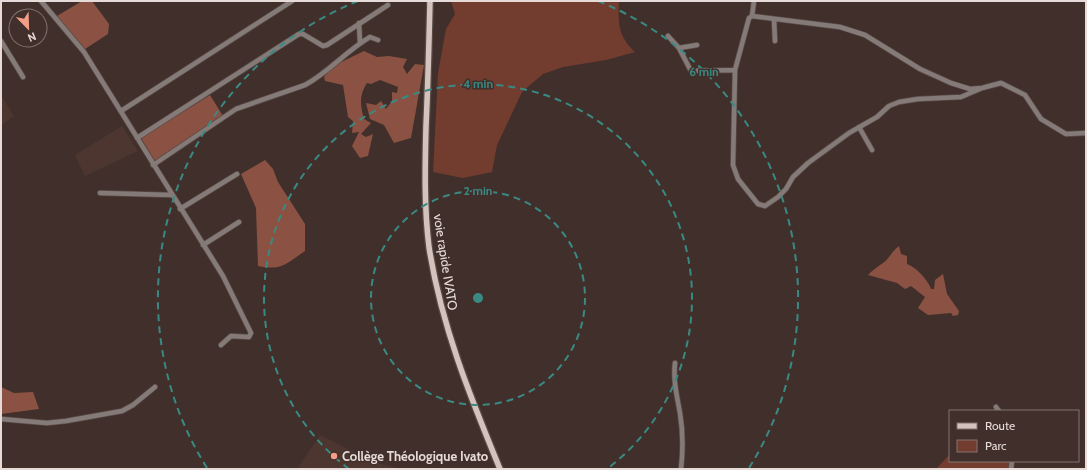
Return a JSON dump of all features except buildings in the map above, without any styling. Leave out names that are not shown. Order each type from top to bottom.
[{"type":"main road","name":"voie rapide IVATO","points":[[430,1],[425,180],[429,246],[447,331],[470,395],[500,469]]},
{"type":"street","points":[[41,1],[84,52],[180,209],[223,276],[251,333],[249,337],[231,336],[221,345]]},
{"type":"street","points":[[121,111],[292,1]]},
{"type":"street","points":[[754,1],[752,16],[749,18],[743,33],[735,70],[733,165],[738,179],[760,206],[765,206],[778,197],[786,189],[793,177],[808,163],[859,127],[899,102],[933,97],[961,97],[982,88],[1001,83],[1025,95],[1041,119],[1066,134],[1086,134]]},
{"type":"street","points":[[137,138],[299,34],[303,34],[324,46],[388,5]]},
{"type":"street","points":[[752,16],[840,27],[865,35],[920,69],[951,83],[970,89],[982,88]]},
{"type":"street","points":[[774,19],[775,40]]},
{"type":"street","points":[[359,23],[360,43]]},
{"type":"street","points":[[668,36],[679,48],[691,72],[735,70]]},
{"type":"street","points":[[153,165],[236,109],[305,85],[315,80],[360,43],[370,37],[378,40]]},
{"type":"street","points":[[1,41],[23,77]]},
{"type":"street","points":[[679,48],[697,45]]},
{"type":"street","points":[[859,127],[872,150]]},
{"type":"street","points":[[180,209],[237,174]]},
{"type":"street","points":[[100,193],[172,195]]},
{"type":"street","points":[[204,245],[239,222]]},
{"type":"street","points":[[675,363],[674,377],[680,414],[683,452],[681,469]]},
{"type":"street","points":[[1,419],[53,422],[122,411],[133,406],[155,387]]},
{"type":"shaded area","points":[[82,1],[92,1],[109,24],[108,34],[85,49],[57,16]]},
{"type":"shaded area","points":[[364,51],[377,57],[389,56],[407,59],[403,67],[407,74],[415,64],[424,65],[411,138],[394,143],[384,125],[370,119],[366,103],[376,105],[381,101],[386,109],[392,101],[392,92],[397,93],[398,87],[380,80],[371,84],[367,83],[364,87],[361,96],[361,105],[364,119],[371,123],[361,134],[366,137],[373,134],[368,156],[360,158],[352,146],[359,132],[352,133],[353,121],[348,117],[343,85],[325,81],[324,77],[333,66]]},
{"type":"shaded area","points":[[1,95],[14,116],[1,125]]},
{"type":"shaded area","points":[[210,95],[223,116],[155,161],[141,138]]},
{"type":"shaded area","points":[[122,126],[138,151],[85,176],[75,155]]},
{"type":"shaded area","points":[[265,160],[273,169],[278,182],[305,224],[305,251],[293,260],[278,267],[272,268],[258,266],[256,208],[241,174]]},
{"type":"shaded area","points":[[899,246],[901,254],[907,256],[907,264],[921,274],[931,289],[934,289],[935,280],[943,274],[947,294],[959,311],[958,315],[953,316],[951,313],[928,315],[918,308],[925,297],[911,286],[905,289],[897,283],[868,275],[885,261]]},
{"type":"shaded area","points":[[1,387],[14,393],[33,392],[39,409],[1,414]]},
{"type":"shaded area","name":"Collège Théologique Ivato","points":[[320,435],[374,462],[402,469],[297,469]]},
{"type":"green space","points":[[451,1],[619,1],[620,29],[625,40],[635,52],[606,60],[563,67],[543,74],[522,92],[497,145],[492,172],[463,178],[433,172],[438,73],[446,29],[455,14]]},
{"type":"green space","points":[[949,455],[949,462],[1010,462],[1009,469],[936,469]]},
{"type":"place","name":"Collège Théologique Ivato","points":[[334,456]]}]
